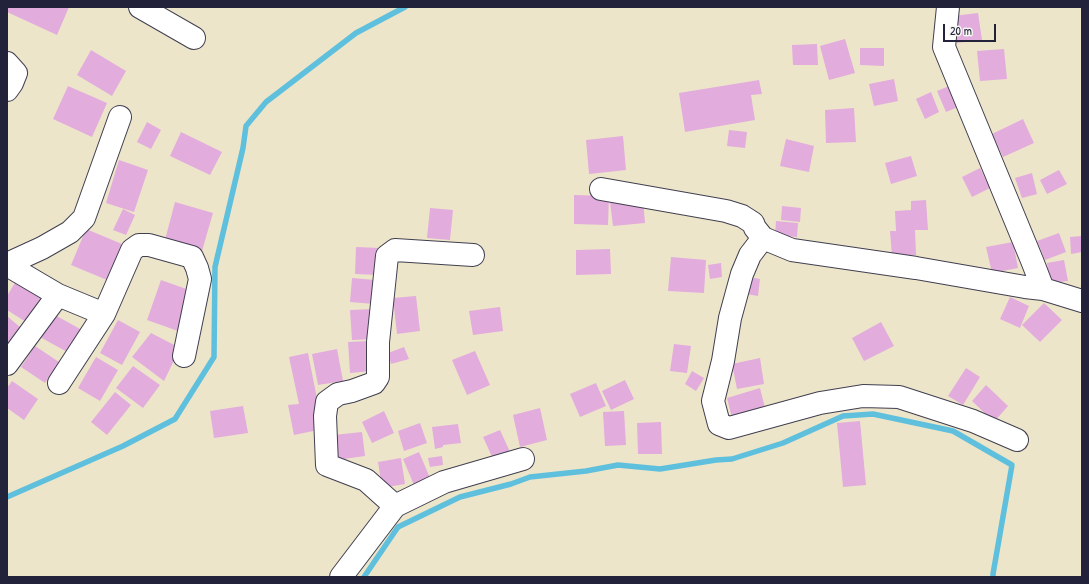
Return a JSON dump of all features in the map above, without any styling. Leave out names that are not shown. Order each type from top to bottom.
[{"type":"street","points":[[140,7],[194,38]]},
{"type":"street","points":[[948,7],[944,47],[1043,289]]},
{"type":"street","points":[[7,63],[16,74],[7,90]]},
{"type":"street","points":[[7,265],[70,232],[84,218],[120,117]]},
{"type":"street","points":[[601,189],[726,211],[742,216],[753,223],[763,238],[792,250],[916,268],[1043,289],[1082,302]]},
{"type":"street","points":[[763,238],[750,255],[742,274],[730,318],[723,361],[713,401],[719,424],[729,428],[820,403],[863,396],[899,397],[973,421],[1017,440]]},
{"type":"street","points":[[60,383],[104,314],[132,250],[138,245],[150,245],[192,257],[197,268],[200,279],[184,356]]},
{"type":"street","points":[[395,506],[366,480],[327,465],[325,416],[327,402],[338,394],[352,391],[374,383],[378,377],[378,342],[387,256],[395,250],[473,255]]},
{"type":"street","points":[[7,265],[58,295],[104,314]]},
{"type":"street","points":[[7,364],[58,295]]},
{"type":"street","points":[[341,577],[395,506],[444,482],[523,459]]},
{"type":"building","points":[[7,7],[69,7],[57,35],[7,12]]},
{"type":"building","points":[[978,13],[982,40],[957,43],[953,16]]},
{"type":"building","points":[[845,39],[855,73],[829,80],[820,46]]},
{"type":"building","points":[[817,44],[818,65],[793,65],[792,45]]},
{"type":"building","points":[[860,48],[884,48],[884,66],[860,65]]},
{"type":"building","points":[[1004,49],[1007,79],[980,81],[977,51]]},
{"type":"building","points":[[91,50],[126,71],[112,96],[77,75]]},
{"type":"building","points":[[894,79],[898,101],[874,106],[869,84]]},
{"type":"building","points":[[759,80],[762,94],[751,95],[755,120],[685,132],[679,93]]},
{"type":"building","points":[[68,86],[107,103],[92,137],[53,119]]},
{"type":"building","points":[[949,86],[958,107],[946,112],[937,91]]},
{"type":"building","points":[[931,92],[939,112],[925,119],[916,99]]},
{"type":"building","points":[[854,108],[856,142],[826,143],[825,110]]},
{"type":"building","points":[[1023,119],[1034,143],[1003,157],[992,134]]},
{"type":"building","points":[[147,122],[161,130],[151,149],[137,142]]},
{"type":"building","points":[[729,130],[747,132],[745,148],[727,146]]},
{"type":"building","points":[[181,132],[222,152],[210,175],[170,156]]},
{"type":"building","points":[[623,136],[626,170],[589,174],[586,140]]},
{"type":"building","points":[[786,139],[814,146],[809,172],[780,166]]},
{"type":"building","points":[[911,156],[917,176],[891,184],[885,163]]},
{"type":"building","points":[[119,160],[148,170],[134,212],[106,203]]},
{"type":"building","points":[[980,168],[990,188],[972,197],[962,177]]},
{"type":"building","points":[[1059,170],[1067,184],[1047,194],[1040,180]]},
{"type":"building","points":[[1032,173],[1037,194],[1022,198],[1015,178]]},
{"type":"building","points":[[574,195],[609,196],[608,225],[574,224]]},
{"type":"building","points":[[643,199],[645,223],[613,226],[610,202]]},
{"type":"building","points":[[926,200],[928,230],[915,230],[916,255],[892,256],[890,231],[896,231],[895,211],[911,210],[911,201]]},
{"type":"building","points":[[175,202],[213,213],[202,251],[165,240]]},
{"type":"building","points":[[782,206],[801,208],[800,222],[781,220]]},
{"type":"building","points":[[430,208],[453,210],[450,240],[427,238]]},
{"type":"building","points":[[123,209],[135,215],[126,235],[113,230]]},
{"type":"building","points":[[776,221],[798,223],[797,237],[775,235]]},
{"type":"building","points":[[86,229],[122,244],[107,280],[71,265]]},
{"type":"building","points":[[1059,233],[1066,252],[1045,260],[1037,241]]},
{"type":"building","points":[[1082,236],[1082,252],[1071,254],[1070,237]]},
{"type":"building","points":[[1013,242],[1018,268],[992,273],[986,247]]},
{"type":"building","points":[[356,247],[380,248],[379,275],[355,274]]},
{"type":"building","points":[[610,249],[611,274],[576,275],[576,250]]},
{"type":"building","points":[[671,257],[706,260],[704,293],[668,291]]},
{"type":"building","points":[[1064,260],[1068,281],[1050,283],[1047,263]]},
{"type":"building","points":[[721,263],[722,277],[710,279],[708,265]]},
{"type":"building","points":[[749,277],[760,279],[758,296],[746,294]]},
{"type":"building","points":[[352,278],[375,280],[374,304],[350,302]]},
{"type":"building","points":[[161,280],[192,291],[178,331],[147,320]]},
{"type":"building","points":[[16,281],[41,297],[26,322],[7,310],[7,296]]},
{"type":"building","points":[[416,296],[420,331],[397,334],[393,298]]},
{"type":"building","points":[[1010,297],[1029,306],[1020,328],[1000,319]]},
{"type":"building","points":[[1044,303],[1062,320],[1040,342],[1022,325]]},
{"type":"building","points":[[500,307],[503,331],[473,335],[469,311]]},
{"type":"building","points":[[374,309],[375,339],[352,340],[350,310]]},
{"type":"building","points":[[53,314],[82,330],[69,353],[40,337]]},
{"type":"building","points":[[7,316],[21,328],[7,346]]},
{"type":"building","points":[[118,320],[140,332],[122,365],[100,353]]},
{"type":"building","points":[[881,322],[894,346],[864,361],[852,338]]},
{"type":"building","points":[[151,333],[180,348],[164,381],[132,357]]},
{"type":"building","points":[[370,341],[372,371],[350,373],[348,342]]},
{"type":"building","points":[[674,344],[691,346],[687,373],[670,371]]},
{"type":"building","points":[[35,346],[59,362],[45,383],[21,367]]},
{"type":"building","points":[[404,347],[409,359],[391,364],[388,353]]},
{"type":"building","points":[[337,349],[343,381],[318,385],[312,354]]},
{"type":"building","points":[[475,351],[490,385],[467,395],[452,360]]},
{"type":"building","points":[[308,353],[323,429],[294,435],[288,405],[299,404],[289,357]]},
{"type":"building","points":[[96,357],[118,370],[100,401],[78,388]]},
{"type":"building","points":[[760,358],[764,384],[737,389],[732,364]]},
{"type":"building","points":[[133,366],[160,385],[143,408],[116,388]]},
{"type":"building","points":[[966,368],[980,377],[963,405],[948,396]]},
{"type":"building","points":[[692,371],[704,378],[696,391],[685,384]]},
{"type":"building","points":[[625,380],[634,399],[611,410],[602,391]]},
{"type":"building","points":[[12,381],[38,399],[24,420],[7,408],[7,388]]},
{"type":"building","points":[[596,383],[606,406],[580,417],[570,394]]},
{"type":"building","points":[[986,385],[1008,406],[994,422],[972,401]]},
{"type":"building","points":[[760,388],[765,408],[732,418],[727,398]]},
{"type":"building","points":[[115,392],[131,405],[107,435],[91,422]]},
{"type":"building","points":[[243,406],[248,433],[214,438],[210,411]]},
{"type":"building","points":[[540,408],[547,440],[520,447],[513,415]]},
{"type":"building","points":[[384,411],[394,433],[372,443],[362,422]]},
{"type":"building","points":[[624,411],[626,445],[605,446],[603,412]]},
{"type":"building","points":[[860,421],[866,485],[843,487],[837,423]]},
{"type":"building","points":[[661,422],[662,454],[638,454],[637,423]]},
{"type":"building","points":[[420,423],[427,443],[404,451],[398,431]]},
{"type":"building","points":[[458,424],[461,443],[443,445],[443,447],[435,449],[432,427]]},
{"type":"building","points":[[500,430],[510,452],[493,459],[483,437]]},
{"type":"building","points":[[362,432],[365,456],[337,460],[334,435]]},
{"type":"building","points":[[419,452],[430,478],[414,485],[403,459]]},
{"type":"building","points":[[442,456],[443,465],[430,467],[428,458]]},
{"type":"building","points":[[401,458],[405,484],[382,488],[378,462]]},
{"type":"waterway","points":[[7,497],[123,446],[175,419],[214,357],[215,267],[243,148],[246,126],[266,102],[356,33],[405,7]]},
{"type":"waterway","points":[[364,577],[398,527],[460,497],[511,484],[530,477],[586,471],[618,465],[660,469],[716,460],[732,459],[783,443],[843,416],[873,414],[953,431],[1012,465],[993,577]]}]
